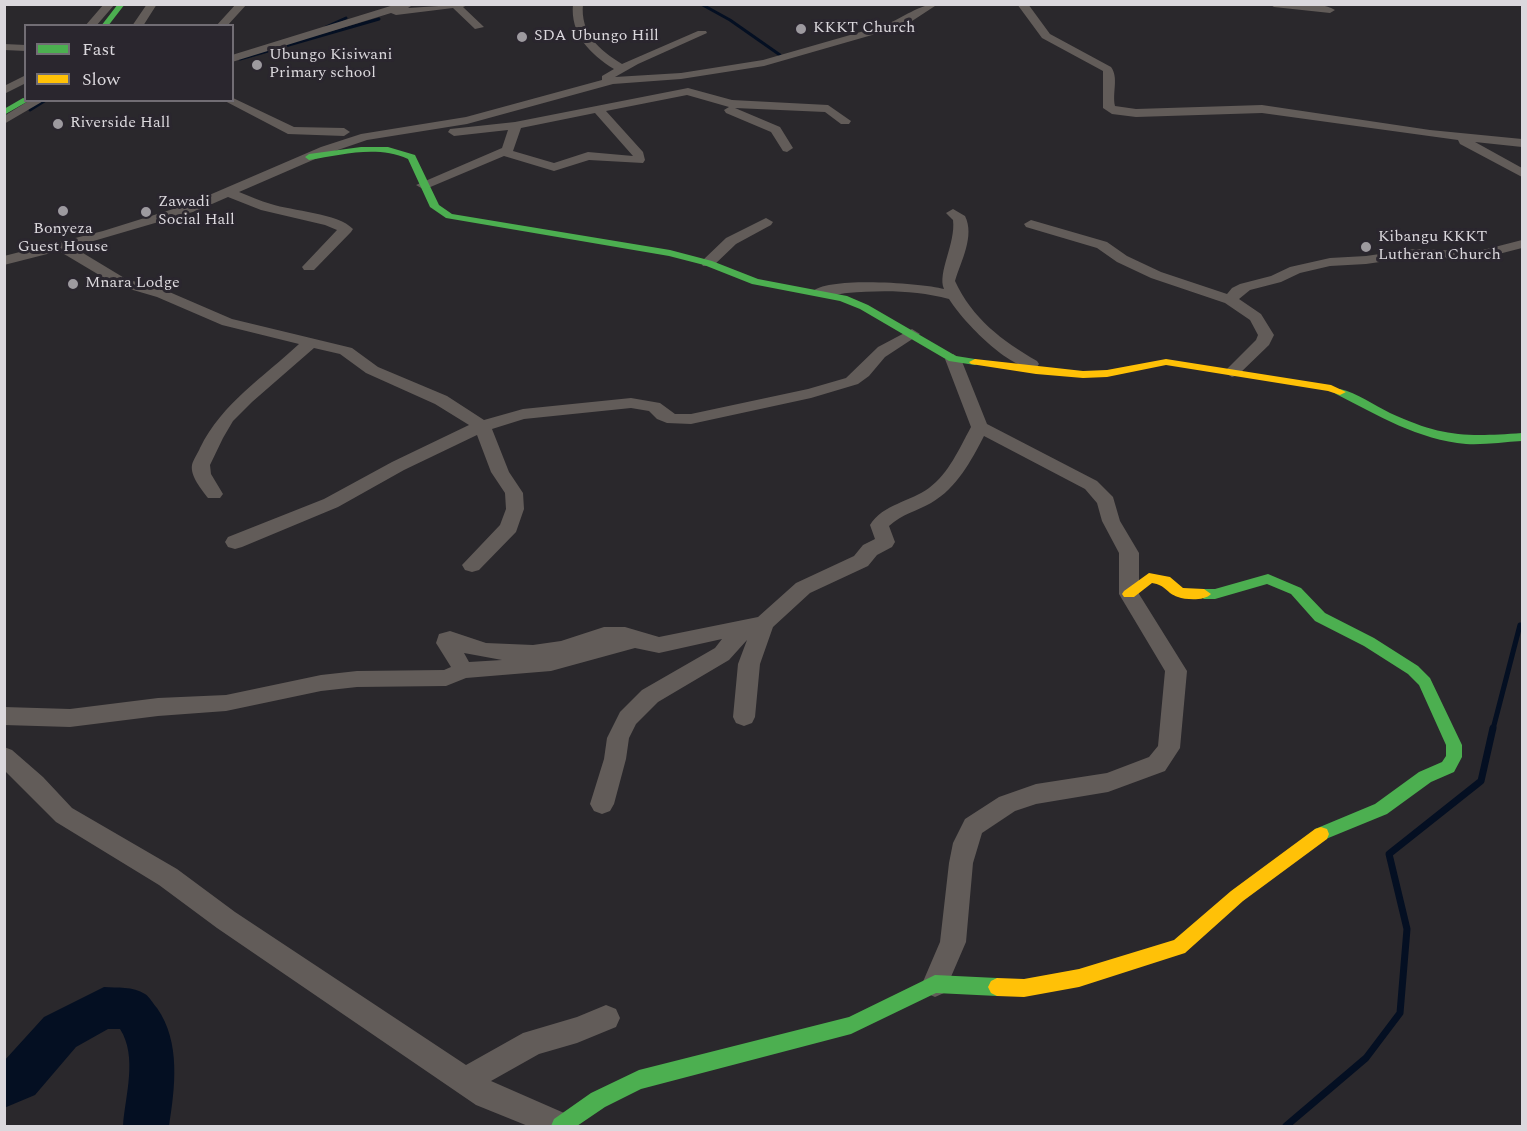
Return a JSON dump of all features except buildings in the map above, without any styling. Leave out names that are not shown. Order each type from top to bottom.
[{"type":"street","points":[[92,24],[110,4]]},
{"type":"street","points":[[106,24],[122,4]]},
{"type":"street","points":[[124,24],[139,4]]},
{"type":"street","points":[[137,24],[152,4]]},
{"type":"street","points":[[223,24],[242,4]]},
{"type":"street","points":[[234,59],[409,4]]},
{"type":"street","points":[[578,4],[576,18],[585,37],[600,55],[621,69]]},
{"type":"street","points":[[4,261],[63,247],[148,222],[228,192],[341,144],[391,132],[467,120],[598,84],[639,78],[681,76],[771,62],[889,27],[905,21],[933,4]]},
{"type":"street","points":[[1022,4],[1046,36],[1107,69],[1110,74],[1107,103],[1109,108],[1116,111],[1136,113],[1262,109],[1459,138],[1522,143]]},
{"type":"street","points":[[1274,4],[1330,10]]},
{"type":"street","points":[[388,12],[461,5],[479,27]]},
{"type":"street","points":[[598,84],[621,69],[702,33]]},
{"type":"street","points":[[4,47],[24,48]]},
{"type":"street","points":[[681,76],[688,90],[702,100],[768,125],[779,133],[787,148]]},
{"type":"street","points":[[4,91],[24,79]]},
{"type":"street","points":[[4,99],[24,87]]},
{"type":"street","points":[[391,132],[460,132],[515,126],[688,90],[721,102],[828,109],[845,121]]},
{"type":"street","points":[[4,113],[24,101]]},
{"type":"street","points":[[4,121],[36,102]]},
{"type":"street","points":[[233,102],[292,131],[344,132]]},
{"type":"street","points":[[507,150],[520,157],[554,166],[588,156],[639,160],[639,155],[635,150],[598,110]]},
{"type":"street","points":[[423,185],[507,150],[514,135],[515,126]]},
{"type":"street","points":[[1459,138],[1522,173]]},
{"type":"street","points":[[309,157],[372,149],[397,150],[412,157],[423,185],[435,207],[441,213],[457,219],[625,244],[708,263],[756,282],[819,291],[864,307],[953,359],[1033,370],[1097,374],[1122,371],[1154,362],[1232,372],[1331,388],[1407,425],[1436,435],[1467,440],[1522,436]]},
{"type":"street","points":[[228,192],[266,207],[330,222],[346,229],[309,267]]},
{"type":"street","points":[[953,213],[960,219],[961,234],[961,246],[948,281],[954,296],[980,328],[1008,351],[1031,363]]},
{"type":"street","points":[[708,263],[730,241],[766,222]]},
{"type":"street","points":[[1031,224],[1102,245],[1138,267],[1177,283],[1230,300],[1256,317],[1266,335],[1263,342],[1232,372]]},
{"type":"street","points":[[1230,300],[1237,291],[1245,287],[1276,279],[1295,270],[1330,262],[1366,260],[1414,253],[1467,255],[1487,253],[1522,244]]},
{"type":"street","points":[[63,247],[128,286],[162,294],[227,322],[346,351],[372,370],[441,400],[482,426],[500,472],[514,493],[516,509],[509,528],[472,565]]},
{"type":"street","points":[[819,291],[907,288],[931,290],[954,296]]},
{"type":"street","points":[[235,542],[331,503],[398,466],[482,426],[523,414],[621,404],[654,407],[663,415],[680,420],[739,409],[852,381],[864,374],[876,357],[886,348],[912,334]]},
{"type":"street","points":[[214,494],[202,474],[201,465],[213,438],[227,418],[246,398],[311,342]]},
{"type":"street","points":[[935,984],[953,942],[961,862],[965,843],[973,826],[1008,804],[1036,795],[1108,782],[1157,764],[1169,748],[1176,670],[1129,594],[1129,553],[1112,521],[1106,501],[1076,477],[980,427],[953,359]]},
{"type":"street","points":[[602,804],[615,759],[618,738],[628,718],[650,696],[722,654],[737,636],[764,623],[803,588],[861,561],[870,550],[885,542],[884,531],[879,525],[898,509],[923,500],[949,481],[980,427]]},
{"type":"street","points":[[4,756],[64,815],[168,877],[226,920],[345,998],[464,1081],[486,1095],[561,1126],[579,1110],[639,1080],[851,1025],[935,984],[1024,988],[1079,978],[1179,947],[1237,896],[1315,837],[1381,809],[1425,777],[1448,767],[1454,757],[1454,745],[1425,682],[1413,670],[1369,642],[1320,617],[1296,591],[1281,583],[1268,579],[1215,594],[1193,595],[1180,592],[1165,580],[1149,578],[1129,594]]},
{"type":"street","points":[[463,670],[446,643],[446,639],[452,639],[476,649],[528,652],[572,648],[594,637],[616,632],[628,635],[635,640],[658,645],[764,623]]},
{"type":"street","points":[[744,717],[749,664],[764,623]]},
{"type":"street","points":[[4,716],[70,718],[158,707],[226,703],[321,683],[357,679],[446,678],[463,670],[551,663],[635,640]]},
{"type":"street","points":[[464,1081],[533,1042],[577,1030],[606,1018]]},
{"type":"waterway","points":[[701,4],[730,20],[780,55]]},
{"type":"waterway","points":[[326,27],[346,18]]},
{"type":"waterway","points":[[240,59],[379,19]]},
{"type":"waterway","points":[[30,110],[43,102]]},
{"type":"waterway","points":[[1493,729],[1520,625]]},
{"type":"waterway","points":[[1286,1126],[1366,1058],[1400,1013],[1407,929],[1389,854],[1481,781],[1493,728]]},
{"type":"waterway","points":[[4,1085],[19,1079],[60,1032],[104,1008],[131,1009],[148,1033],[152,1077],[146,1126]]},
{"type":"traffic: fast","points":[[106,24],[122,4]]},
{"type":"traffic: fast","points":[[4,113],[24,101]]},
{"type":"traffic: fast","points":[[309,157],[375,148],[400,152],[412,157],[435,207],[449,216],[670,253],[708,263],[756,282],[843,298],[864,307],[953,359],[975,362]]},
{"type":"traffic: fast","points":[[1340,392],[1401,422],[1449,438],[1487,440],[1522,437]]},
{"type":"traffic: fast","points":[[1204,594],[1215,594],[1268,579],[1296,591],[1320,617],[1369,642],[1413,670],[1425,682],[1454,745],[1454,757],[1448,767],[1425,777],[1381,809],[1321,834]]},
{"type":"traffic: fast","points":[[561,1126],[598,1100],[639,1080],[851,1025],[935,984],[997,987]]},
{"type":"traffic: slow","points":[[975,362],[1083,374],[1107,373],[1166,362],[1331,388],[1340,392]]},
{"type":"traffic: slow","points":[[1129,594],[1149,578],[1165,580],[1180,593],[1204,594]]},
{"type":"traffic: slow","points":[[997,987],[1024,988],[1079,978],[1179,947],[1237,896],[1321,834]]},
{"type":"place","name":"KKKT Church","points":[[801,29]]},
{"type":"place","name":"SDA Ubungo Hill","points":[[522,37]]},
{"type":"place","name":"Ubungo Kisiwani Primary school","points":[[257,65]]},
{"type":"place","name":"Riverside Hall","points":[[58,124]]},
{"type":"place","name":"Bonyeza Guest House","points":[[63,211]]},
{"type":"place","name":"Zawadi Social Hall","points":[[146,212]]},
{"type":"place","name":"Kibangu KKKT Lutheran Church","points":[[1366,247]]},
{"type":"place","name":"Mnara Lodge","points":[[73,284]]}]
